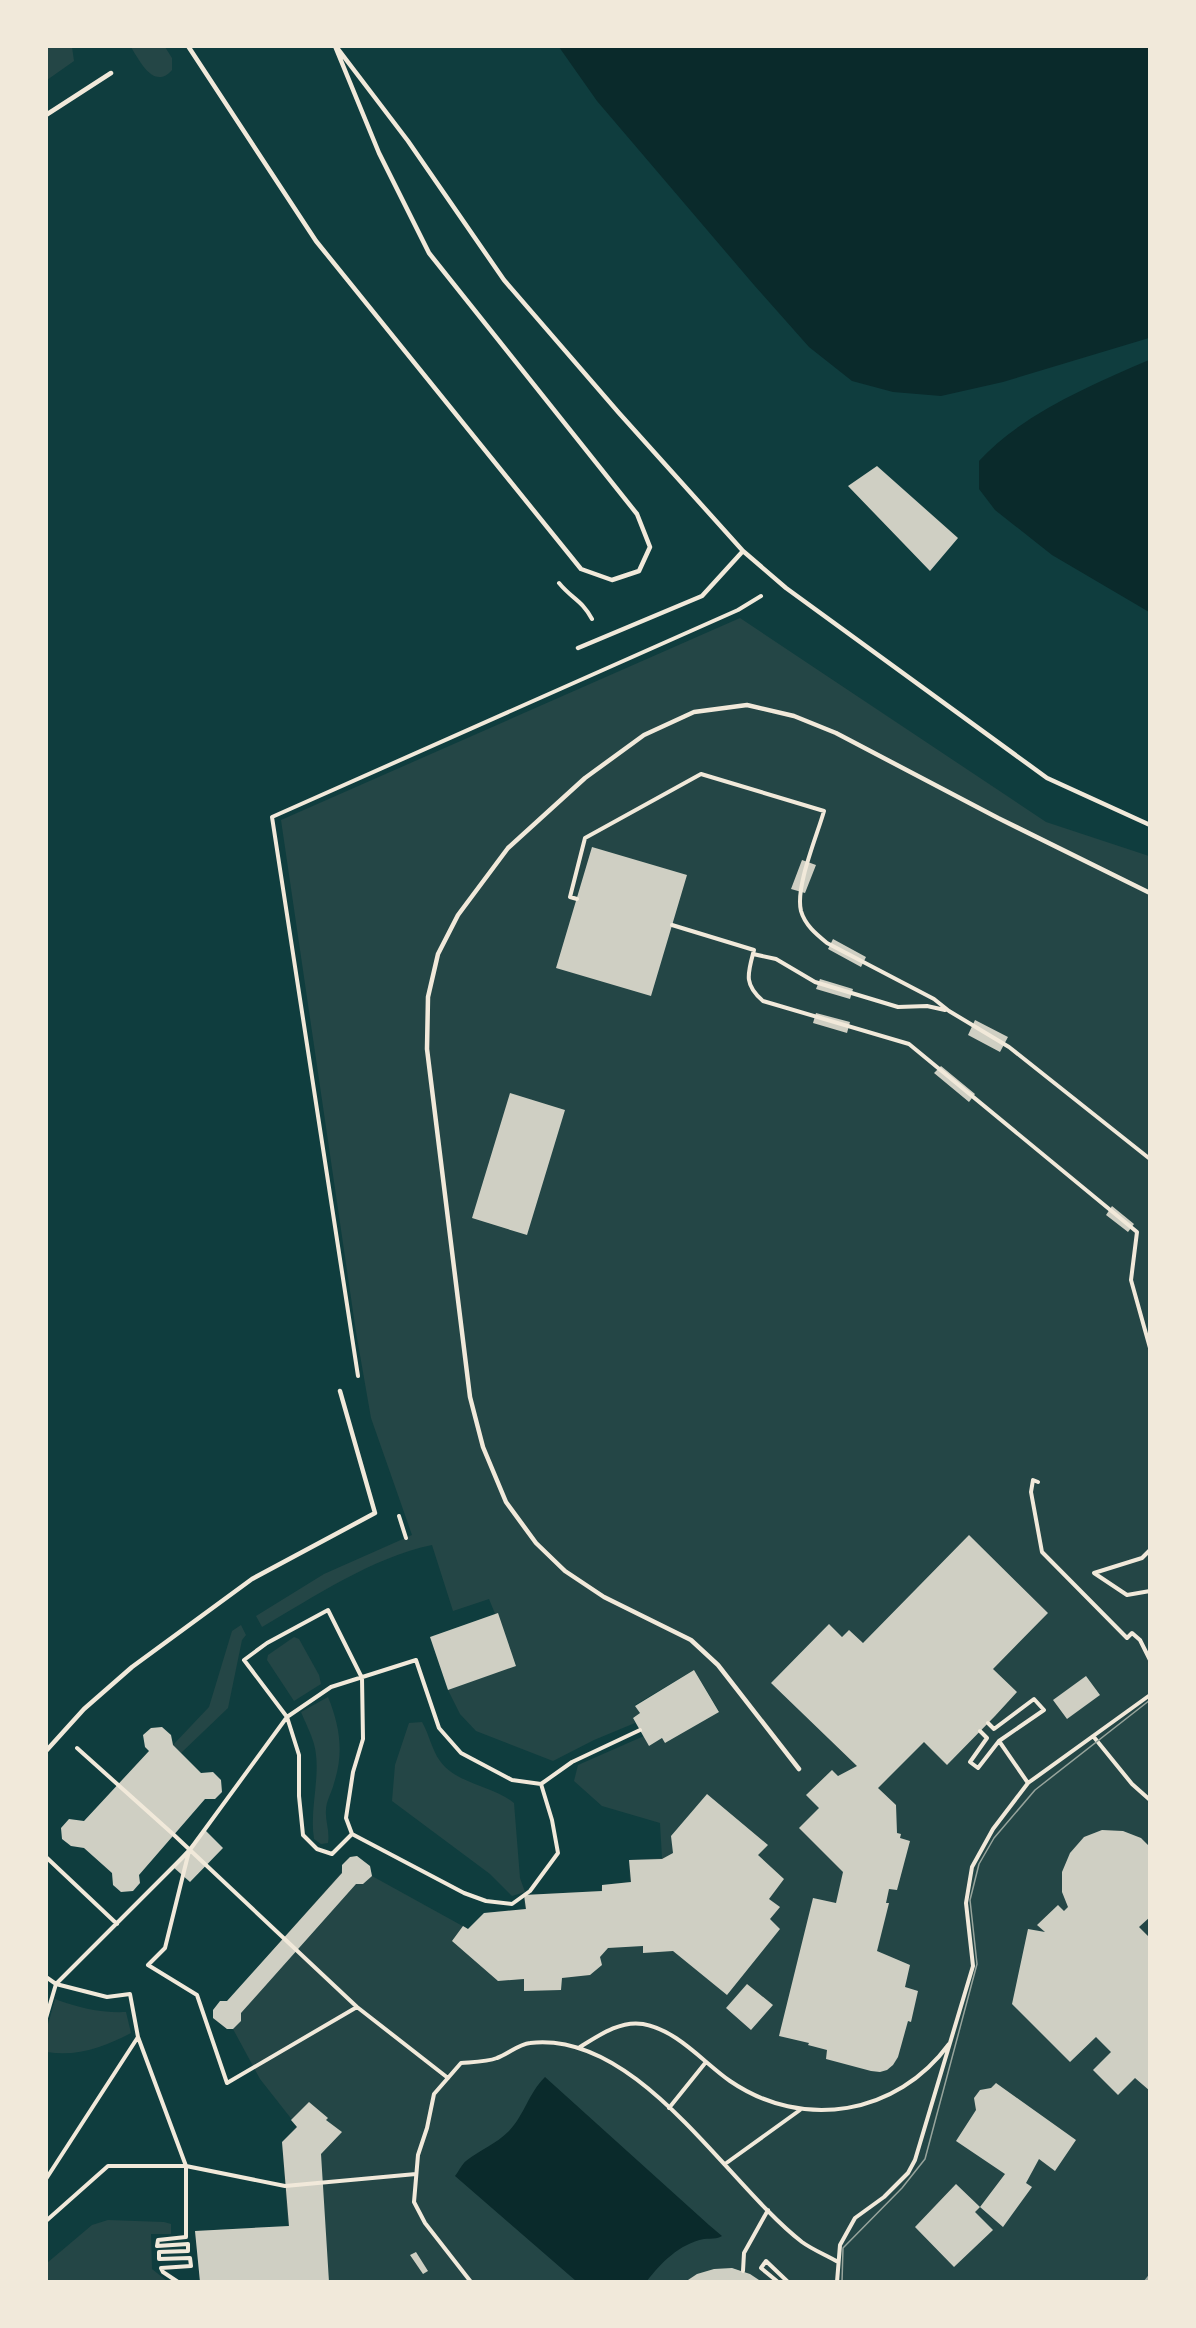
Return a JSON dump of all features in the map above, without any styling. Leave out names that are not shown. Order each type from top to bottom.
[{"type":"lane","points":[[188,46],[316,241],[582,568],[612,580],[639,571],[650,547],[637,514],[429,253],[379,153],[335,46]]},
{"type":"lane","points":[[335,46],[408,141],[504,280],[743,551],[786,588],[1047,778],[1149,825]]},
{"type":"lane","points":[[46,115],[111,73]]},
{"type":"lane","points":[[578,648],[702,596],[743,551]]},
{"type":"lane","points":[[799,1769],[718,1665],[691,1640],[604,1597],[565,1571],[536,1543],[506,1502],[483,1447],[470,1397],[467,1374],[427,1049],[428,997],[438,954],[458,915],[508,849],[585,778],[644,735],[694,712],[747,705],[794,716],[836,733],[998,819],[1149,893]]},
{"type":"lane","points":[[46,1751],[84,1708],[132,1667],[252,1579],[375,1514],[340,1391]]},
{"type":"path","points":[[577,899],[570,897],[585,838],[701,774],[824,811],[801,889],[801,911],[812,931],[827,943],[934,999],[948,1011],[1009,1047],[1149,1159]]},
{"type":"path","points":[[672,925],[754,950],[747,980],[753,992],[763,1001],[909,1044],[1137,1233],[1131,1280],[1149,1348]]},
{"type":"path","points":[[753,954],[776,959],[815,982],[898,1007],[927,1006],[948,1011]]},
{"type":"path","points":[[1038,1482],[1033,1480],[1031,1492],[1042,1552],[1127,1638],[1132,1633],[1140,1640],[1149,1660]]},
{"type":"path","points":[[1149,1550],[1142,1558],[1094,1573],[1128,1595],[1149,1591]]},
{"type":"path","points":[[352,1834],[332,1854],[317,1849],[303,1835],[299,1796],[299,1755],[287,1717],[244,1660],[267,1643],[328,1610],[362,1677],[363,1739],[353,1772],[346,1818],[352,1834],[464,1893],[486,1901],[512,1904],[530,1891],[558,1853],[552,1820],[541,1784]]},
{"type":"path","points":[[46,2018],[56,1984],[189,1851],[287,1717],[331,1687],[416,1660],[439,1728],[461,1753],[512,1780],[541,1784],[572,1762],[640,1730]]},
{"type":"path","points":[[837,2282],[840,2245],[855,2218],[884,2197],[908,2173],[915,2160],[974,1966],[966,1903],[972,1867],[993,1829],[1028,1783],[1149,1695]]},
{"type":"path","points":[[980,1731],[987,1738],[969,1762],[978,1768],[999,1741],[1044,1710],[1034,1699],[994,1729],[988,1723]]},
{"type":"path","points":[[61,1734],[174,1835],[357,2007],[448,2079]]},
{"type":"path","points":[[1093,1736],[1132,1784],[1149,1800]]},
{"type":"path","points":[[999,1741],[1028,1783]]},
{"type":"path","points":[[189,1851],[165,1948],[148,1965],[197,1995],[227,2083],[357,2007]]},
{"type":"path","points":[[46,1857],[117,1924]]},
{"type":"path","points":[[46,1977],[56,1984],[107,1997],[130,1994],[138,2037],[186,2166],[186,2237],[158,2240],[157,2246],[188,2244],[188,2251],[159,2252],[159,2259],[190,2258],[191,2266],[161,2268],[163,2272],[178,2282]]},
{"type":"path","points":[[579,2048],[616,2027],[643,2024],[672,2035],[731,2081],[761,2099],[800,2109],[829,2110],[888,2096],[920,2076],[951,2042]]},
{"type":"path","points":[[46,2179],[138,2037]]},
{"type":"path","points":[[471,2282],[425,2223],[414,2202],[418,2155],[427,2128],[434,2094],[461,2063],[495,2059],[529,2042],[567,2044],[596,2052],[619,2068],[700,2136],[768,2210],[802,2242],[838,2262]]},
{"type":"path","points":[[669,2108],[705,2062]]},
{"type":"path","points":[[725,2164],[800,2109]]},
{"type":"path","points":[[46,2221],[108,2166],[186,2166],[285,2186],[416,2174]]},
{"type":"path","points":[[743,2271],[744,2253],[768,2210]]},
{"type":"path","points":[[778,2282],[761,2268],[766,2261],[788,2282]]},
{"type":"shaded area","points":[[47,46],[72,47],[74,61],[47,80]]},
{"type":"shaded area","points":[[131,47],[165,47],[172,58],[172,70],[165,76],[153,75],[143,66]]},
{"type":"shaded area","points":[[559,47],[1149,47],[1149,338],[1003,382],[941,396],[893,392],[852,381],[809,347],[754,285],[597,101]]},
{"type":"shaded area","points":[[1149,360],[1149,612],[1052,555],[995,510],[979,489],[979,461],[996,444],[1036,415],[1058,402]]},
{"type":"shaded area","points":[[740,618],[1046,822],[1149,856],[1149,2281],[200,2281],[195,2231],[288,2226],[282,2142],[297,2126],[260,2079],[233,2029],[227,2029],[213,2018],[341,1873],[346,1861],[357,1856],[370,1866],[372,1876],[468,1929],[484,1913],[525,1909],[524,1895],[601,1891],[602,1885],[630,1882],[629,1860],[662,1858],[660,1823],[602,1806],[574,1781],[578,1765],[644,1736],[649,1746],[662,1738],[665,1743],[719,1711],[694,1670],[635,1705],[640,1713],[633,1718],[635,1723],[594,1740],[553,1761],[476,1731],[460,1714],[448,1690],[516,1665],[489,1599],[453,1611],[432,1545],[366,1568],[262,1627],[256,1616],[324,1574],[412,1535],[371,1418],[356,1332],[281,820]]},
{"type":"shaded area","points":[[241,1625],[246,1635],[242,1640],[228,1708],[181,1753],[173,1745],[209,1707],[232,1631]]},
{"type":"shaded area","points":[[294,1637],[299,1639],[319,1675],[321,1684],[294,1701],[267,1660],[268,1655]]},
{"type":"shaded area","points":[[328,1697],[338,1729],[340,1750],[337,1772],[326,1807],[328,1843],[321,1844],[314,1839],[313,1827],[316,1755],[313,1740],[301,1712]]},
{"type":"shaded area","points":[[422,1722],[437,1757],[447,1769],[514,1803],[520,1878],[525,1892],[512,1896],[490,1874],[392,1801],[395,1765],[409,1723]]},
{"type":"shaded area","points":[[55,1999],[90,2009],[126,2012],[131,2033],[90,2050],[69,2053],[47,2052],[47,2028]]},
{"type":"shaded area","points":[[545,2077],[722,2236],[687,2245],[665,2261],[647,2281],[576,2281],[455,2176],[466,2161],[509,2131],[534,2090]]},
{"type":"shaded area","points":[[108,2220],[171,2224],[171,2234],[151,2234],[152,2269],[167,2281],[47,2281],[47,2263],[92,2225]]},
{"type":"building","points":[[877,466],[958,538],[930,571],[848,486]]},
{"type":"building","points":[[592,847],[687,875],[651,996],[556,968]]},
{"type":"building","points":[[802,860],[816,865],[805,893],[791,889]]},
{"type":"building","points":[[833,939],[866,957],[861,967],[828,949]]},
{"type":"building","points":[[820,979],[853,989],[850,999],[816,989]]},
{"type":"building","points":[[816,1013],[850,1022],[847,1033],[813,1023]]},
{"type":"building","points":[[975,1020],[1008,1037],[1000,1052],[968,1035]]},
{"type":"building","points":[[941,1066],[975,1094],[969,1102],[934,1073]]},
{"type":"building","points":[[510,1093],[565,1110],[527,1235],[472,1218]]},
{"type":"building","points":[[1112,1206],[1134,1224],[1128,1232],[1106,1215]]},
{"type":"building","points":[[969,1535],[1048,1613],[993,1669],[1017,1692],[995,1716],[947,1765],[924,1742],[878,1788],[896,1805],[897,1833],[901,1834],[900,1838],[910,1841],[897,1890],[889,1889],[886,1903],[889,1903],[877,1951],[910,1965],[905,1987],[918,1991],[911,2022],[908,2021],[898,2057],[887,2070],[871,2071],[826,2059],[827,2050],[779,2036],[813,1898],[836,1903],[843,1872],[799,1828],[819,1808],[806,1795],[832,1770],[838,1776],[857,1766],[771,1683],[829,1624],[842,1637],[849,1630],[863,1643]]},
{"type":"building","points":[[498,1613],[516,1666],[448,1690],[430,1637]]},
{"type":"building","points":[[694,1670],[719,1712],[665,1743],[662,1738],[649,1746],[633,1718],[640,1713],[635,1706]]},
{"type":"building","points":[[1086,1676],[1100,1695],[1067,1719],[1053,1700]]},
{"type":"building","points":[[162,1727],[171,1735],[173,1745],[201,1773],[213,1772],[221,1780],[222,1792],[215,1799],[205,1799],[139,1875],[140,1883],[133,1891],[121,1892],[113,1885],[112,1873],[84,1848],[71,1846],[62,1839],[61,1828],[69,1819],[84,1821],[149,1751],[145,1747],[143,1735],[151,1728]]},
{"type":"building","points":[[707,1794],[768,1845],[758,1855],[784,1879],[769,1899],[780,1907],[770,1919],[780,1929],[727,1995],[673,1951],[643,1953],[643,1946],[608,1948],[600,1957],[602,1965],[590,1975],[562,1978],[561,1990],[524,1991],[524,1979],[498,1981],[452,1941],[463,1926],[468,1929],[484,1913],[526,1909],[524,1895],[602,1891],[602,1885],[631,1882],[629,1860],[662,1859],[673,1853],[671,1836]]},
{"type":"building","points":[[205,1830],[223,1848],[190,1882],[172,1866]]},
{"type":"building","points":[[1102,1830],[1123,1831],[1141,1838],[1150,1847],[1150,1917],[1139,1927],[1150,1938],[1150,2091],[1135,2078],[1118,2095],[1093,2070],[1111,2052],[1096,2037],[1070,2062],[1012,2004],[1028,1929],[1045,1932],[1037,1925],[1058,1905],[1064,1911],[1068,1907],[1062,1892],[1062,1872],[1070,1853],[1084,1837]]},
{"type":"building","points":[[357,1856],[370,1866],[372,1876],[363,1884],[356,1884],[241,2013],[241,2021],[233,2029],[227,2029],[213,2018],[213,2010],[220,2001],[227,2001],[342,1873],[342,1865],[350,1857]]},
{"type":"building","points":[[747,1984],[773,2005],[751,2030],[726,2008]]},
{"type":"building","points":[[996,2083],[1076,2140],[1055,2171],[1039,2159],[1026,2183],[1032,2187],[1003,2227],[980,2207],[1005,2174],[956,2141],[976,2110],[974,2098],[980,2090],[991,2088]]},
{"type":"building","points":[[309,2102],[328,2118],[326,2120],[342,2132],[321,2154],[329,2282],[200,2282],[195,2231],[289,2226],[282,2142],[297,2127],[291,2120]]},
{"type":"building","points":[[956,2184],[980,2207],[975,2212],[993,2230],[954,2267],[915,2227]]},
{"type":"building","points":[[416,2252],[428,2271],[423,2274],[410,2255]]},
{"type":"building","points":[[732,2268],[750,2274],[762,2282],[685,2282],[697,2274],[714,2269]]},
{"type":"tram line","points":[[842,2282],[843,2248],[902,2188],[925,2159],[977,1964],[970,1900],[979,1864],[994,1838],[1035,1790],[1150,1700]]},
{"type":"railway","points":[[1146,2282],[1150,2277]]}]
